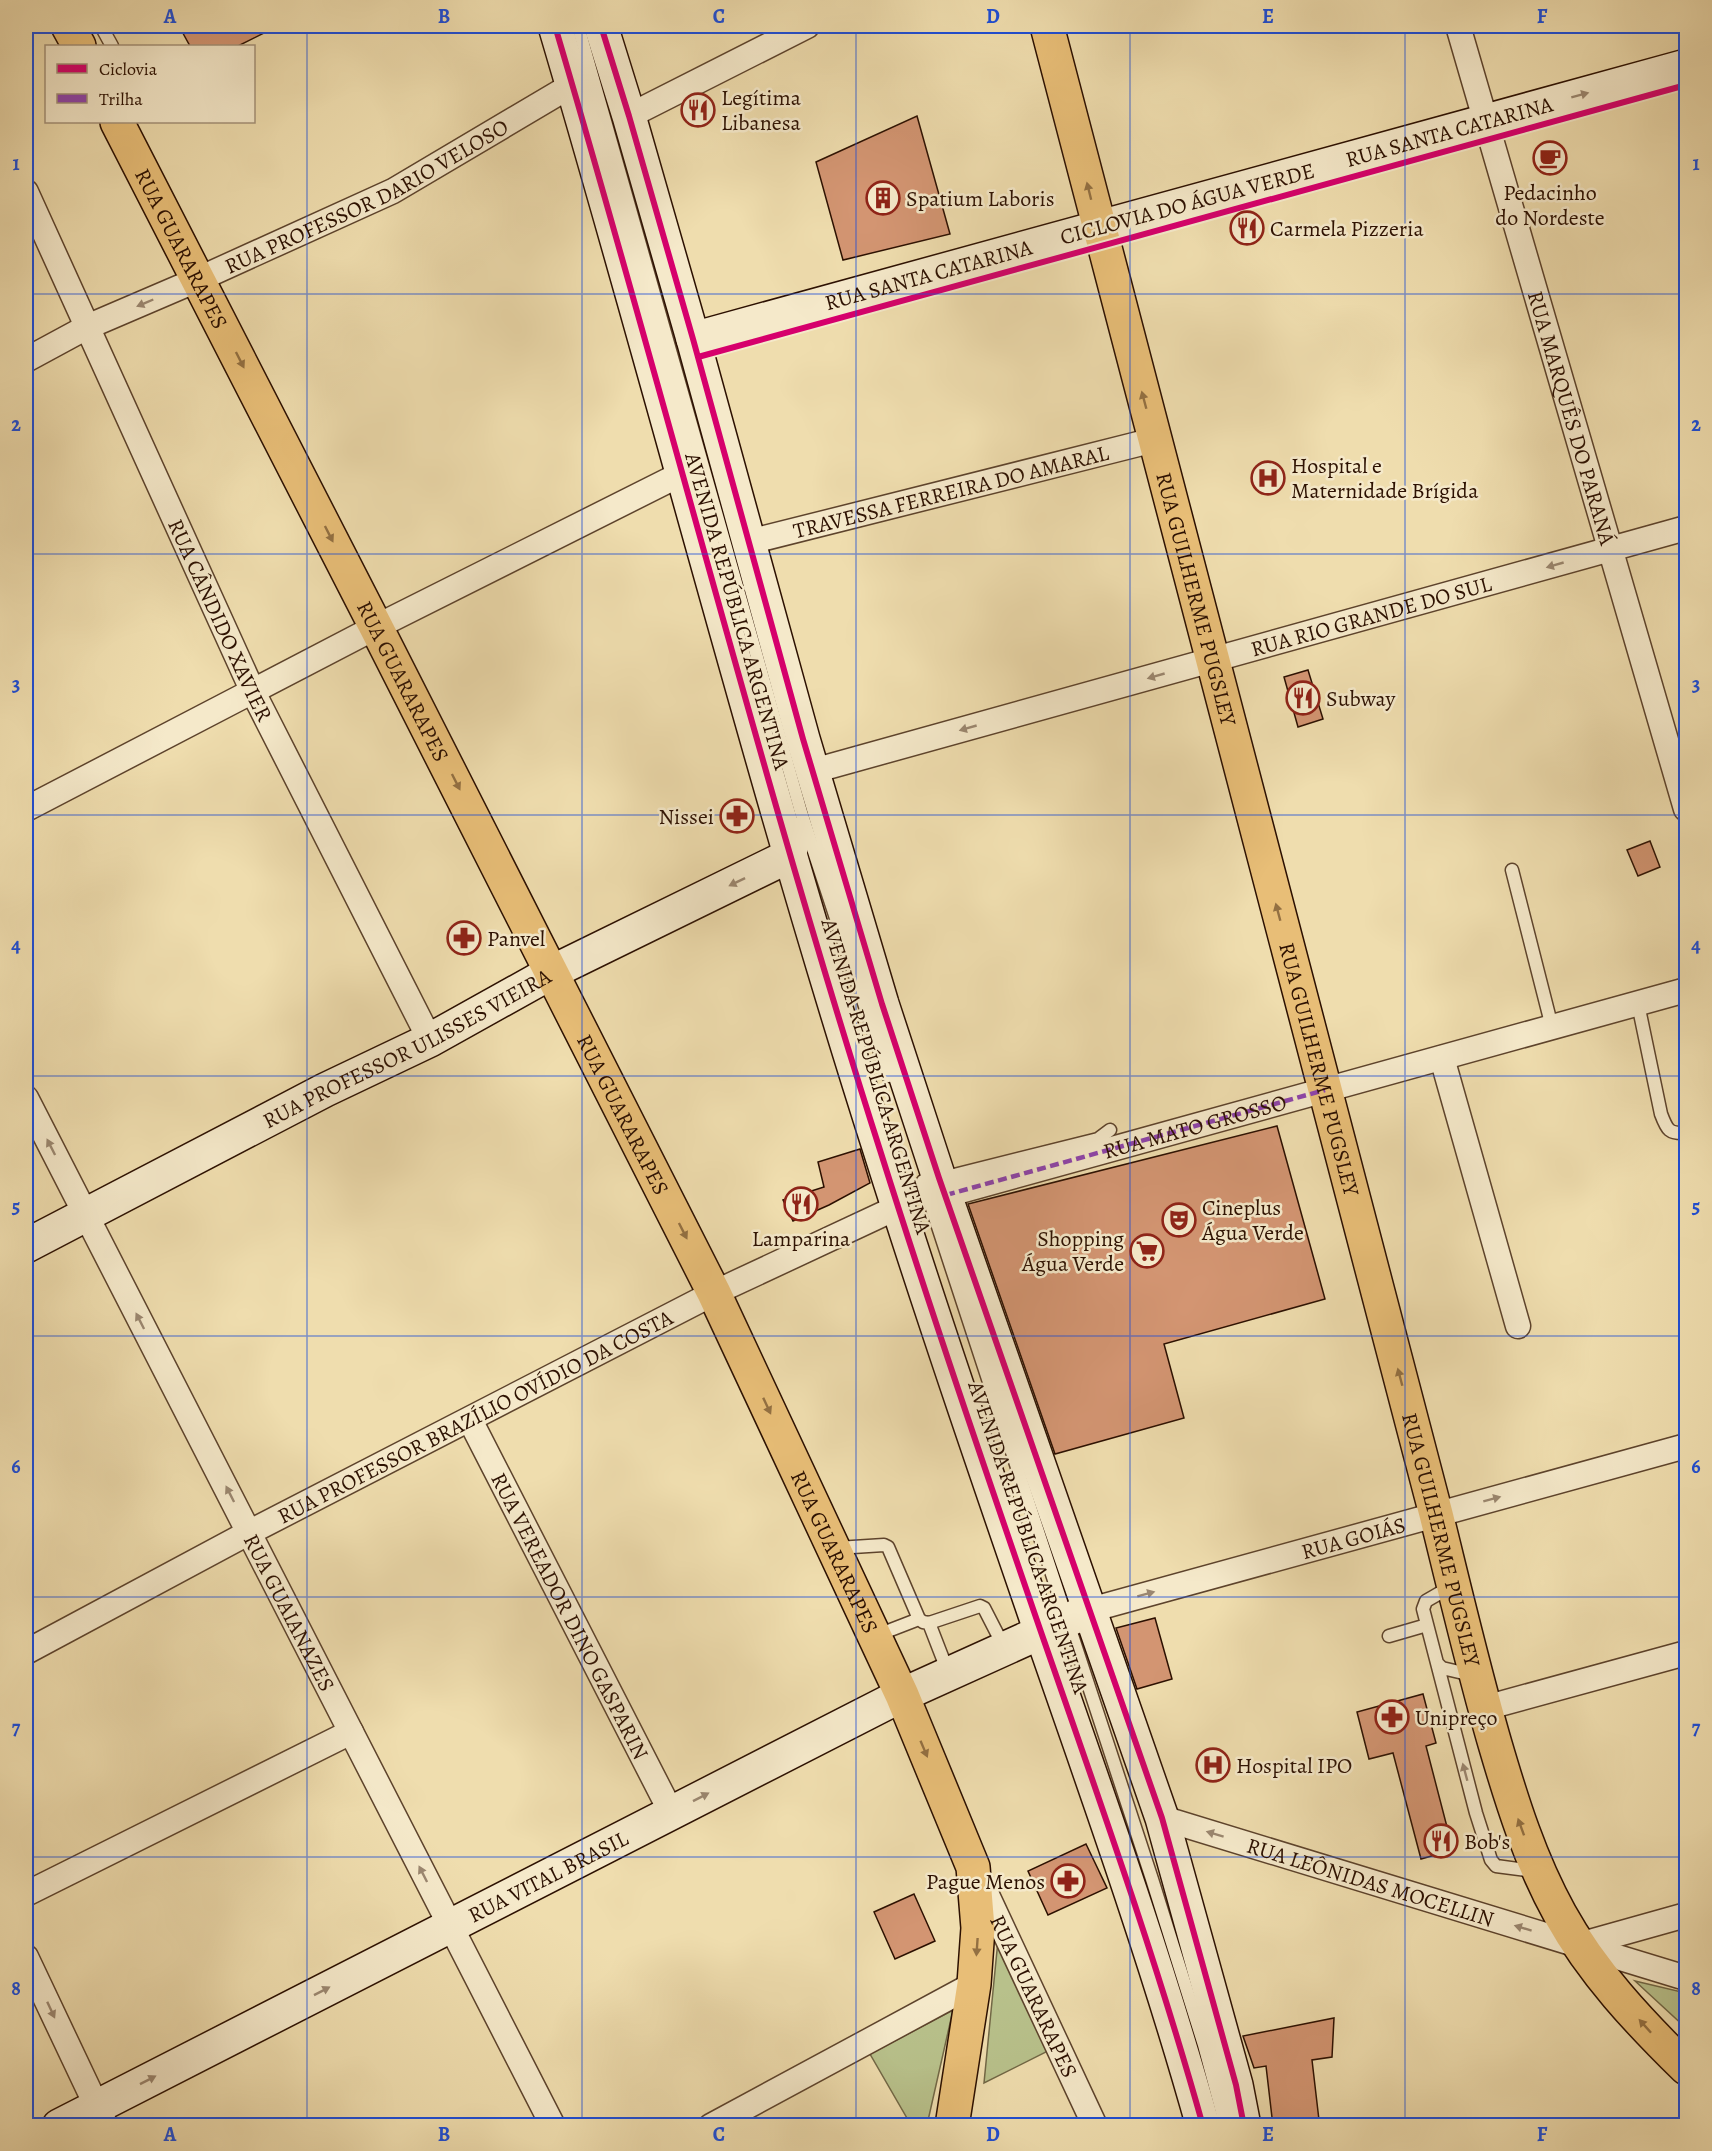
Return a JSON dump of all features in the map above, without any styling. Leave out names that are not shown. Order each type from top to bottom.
[{"type":"main road","points":[[68,26],[78,45]]},
{"type":"main road","name":"RUA GUILHERME PUGSLEY","points":[[1047,26],[1436,1514],[1476,1676],[1511,1801],[1539,1871],[1559,1913],[1579,1945],[1620,1998],[1655,2038],[1686,2068]]},
{"type":"main road","name":"RUA GUARARAPES","points":[[118,123],[714,1293],[902,1695],[974,1867]]},
{"type":"main road","points":[[952,2126],[974,1984],[978,1928],[974,1867]]},
{"type":"street","name":"AVENIDA REPÚBLICA ARGENTINA","points":[[555,26],[789,856],[898,1207],[1066,1620],[1162,1818],[1236,2085],[1244,2126]]},
{"type":"street","name":"AVENIDA REPÚBLICA ARGENTINA","points":[[601,26],[693,339],[813,771],[1066,1620],[1133,1896],[1170,2011],[1203,2126]]},
{"type":"street","points":[[629,116],[807,26]]},
{"type":"street","name":"RUA MARQUÊS DO PARANÁ","points":[[1458,26],[1686,809]]},
{"type":"street","name":"RUA SANTA CATARINA","points":[[693,339],[1686,66]]},
{"type":"street","name":"RUA PROFESSOR DARIO VELOSO","points":[[26,360],[87,327],[393,191],[572,85]]},
{"type":"street","name":"RUA CÂNDIDO XAVIER","points":[[26,192],[253,692],[430,1040]]},
{"type":"street","name":"TRAVESSA FERREIRA DO AMARAL","points":[[749,542],[1154,440]]},
{"type":"street","points":[[26,809],[376,627],[681,474]]},
{"type":"street","name":"RUA RIO GRANDE DO SUL","points":[[813,771],[1686,528]]},
{"type":"street","points":[[789,856],[813,771]]},
{"type":"street","name":"RUA PROFESSOR ULISSES VIEIRA","points":[[26,1246],[325,1090],[430,1040],[552,972],[789,856]]},
{"type":"street","name":"RUA MATO GROSSO","points":[[934,1180],[1325,1090],[1686,990]]},
{"type":"street","points":[[1442,1058],[1518,1326]]},
{"type":"street","name":"RUA GUAIANAZES","points":[[26,1098],[553,2126]]},
{"type":"street","name":"RUA PROFESSOR BRAZÍLIO OVÍDIO DA COSTA","points":[[26,1652],[250,1532],[714,1293],[898,1207]]},
{"type":"street","name":"RUA VEREADOR DINO GASPARIN","points":[[470,1420],[671,1812]]},
{"type":"street","name":"RUA GOIÁS","points":[[1066,1620],[1436,1514],[1686,1446]]},
{"type":"street","name":"RUA VITAL BRASIL","points":[[59,2126],[101,2116],[450,1926],[671,1812],[902,1695],[1066,1620]]},
{"type":"street","points":[[1485,1708],[1686,1653]]},
{"type":"street","points":[[26,1894],[351,1732]]},
{"type":"street","name":"RUA LEÔNIDAS MOCELLIN","points":[[1162,1818],[1686,1978]]},
{"type":"street","name":"RUA GUARARAPES","points":[[974,1867],[1095,2126]]},
{"type":"street","points":[[1579,1945],[1686,1915]]},
{"type":"street","points":[[26,1957],[101,2116]]},
{"type":"street","points":[[711,2126],[974,1984]]},
{"type":"lane","points":[[101,26],[111,45]]},
{"type":"lane","points":[[578,26],[801,812],[893,1089]]},
{"type":"lane","points":[[1512,870],[1552,1027]]},
{"type":"lane","points":[[1638,1004],[1666,1128],[1675,1134],[1686,1133]]},
{"type":"lane","points":[[934,1180],[1098,1139],[1110,1130]]},
{"type":"lane","points":[[833,1549],[884,1545],[888,1547],[949,1673]]},
{"type":"lane","points":[[1453,1586],[1426,1601],[1423,1609],[1470,1791],[1491,1860],[1496,1866],[1539,1871]]},
{"type":"lane","points":[[874,1636],[980,1606],[984,1608],[1004,1648]]},
{"type":"lane","points":[[1066,1620],[1204,2045],[1222,2112],[1223,2126]]},
{"type":"lane","points":[[1389,1636],[1427,1625]]},
{"type":"lane","points":[[1437,1663],[1442,1668],[1476,1676]]},
{"type":"green space","points":[[999,1930],[1050,2050],[984,2083]]},
{"type":"green space","points":[[1635,1981],[1686,1993],[1686,2028]]},
{"type":"green space","points":[[953,2010],[927,2125],[911,2125],[870,2054]]},
{"type":"building","points":[[179,26],[278,26],[240,45],[189,45]]},
{"type":"building","name":"Spatium Laboris","points":[[917,116],[950,234],[843,260],[816,162]]},
{"type":"building","name":"Subway","points":[[1308,670],[1323,719],[1298,727],[1284,677]]},
{"type":"building","points":[[1650,841],[1660,867],[1638,876],[1627,850]]},
{"type":"building","name":"Shopping Água Verde","points":[[1277,1126],[1325,1299],[1164,1344],[1184,1418],[1055,1454],[968,1204]]},
{"type":"building","points":[[860,1149],[870,1183],[793,1221],[783,1200],[824,1187],[818,1162]]},
{"type":"building","points":[[1155,1618],[1172,1679],[1137,1689],[1116,1628]]},
{"type":"building","points":[[1423,1694],[1436,1743],[1426,1746],[1453,1850],[1421,1859],[1393,1753],[1369,1759],[1357,1712]]},
{"type":"building","name":"Pague Menos","points":[[1086,1844],[1107,1888],[1048,1915],[1028,1871]]},
{"type":"building","points":[[914,1894],[935,1941],[895,1959],[874,1912]]},
{"type":"building","points":[[1334,2018],[1332,2057],[1312,2060],[1319,2120],[1273,2126],[1266,2066],[1254,2068],[1243,2036]]},
{"type":"marked path","points":[[946,1195],[1325,1090]]},
{"type":"cycle path","points":[[555,26],[836,1010],[939,1332],[1146,1939],[1203,2126]]},
{"type":"cycle path","points":[[601,26],[693,339],[803,739],[882,1004],[939,1178],[1162,1818],[1236,2085],[1244,2126]]},
{"type":"cycle path","name":"CICLOVIA DO ÁGUA VERDE","points":[[698,357],[1686,85]]},
{"type":"place","name":"Legítima Libanesa","points":[[698,110]]},
{"type":"place","name":"Pedacinho do Nordeste","points":[[1550,158]]},
{"type":"place","name":"Spatium Laboris","points":[[883,198]]},
{"type":"place","name":"Carmela Pizzeria","points":[[1247,228]]},
{"type":"place","name":"Hospital e Maternidade Brígida","points":[[1268,478]]},
{"type":"place","name":"Subway","points":[[1303,698]]},
{"type":"place","name":"Nissei","points":[[737,816]]},
{"type":"place","name":"Panvel","points":[[464,938]]},
{"type":"place","name":"Lamparina","points":[[801,1204]]},
{"type":"place","name":"Cineplus Água Verde","points":[[1179,1220]]},
{"type":"place","name":"Shopping Água Verde","points":[[1147,1251]]},
{"type":"place","name":"Unipreço","points":[[1392,1717]]},
{"type":"place","name":"Hospital IPO","points":[[1213,1765]]},
{"type":"place","name":"Bob's","points":[[1441,1841]]},
{"type":"place","name":"Pague Menos","points":[[1068,1881]]}]
